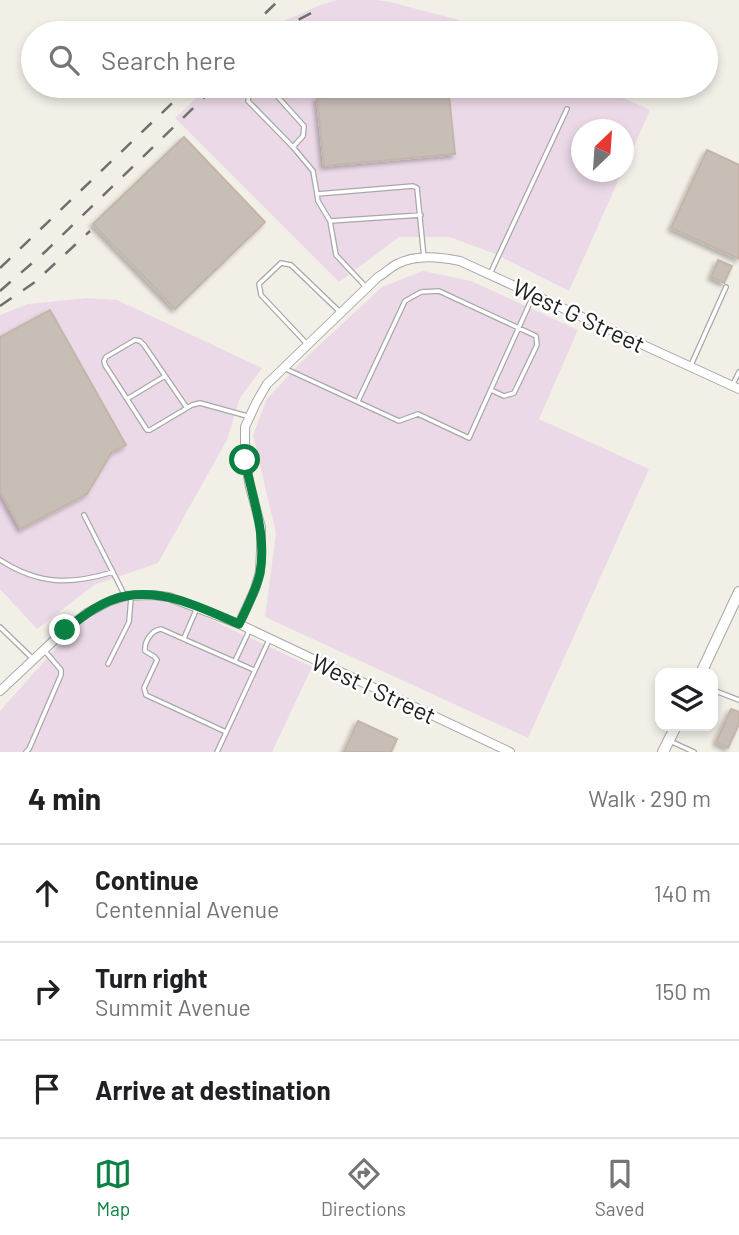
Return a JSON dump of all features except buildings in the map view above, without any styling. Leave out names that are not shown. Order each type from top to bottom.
[{"type":"street","name":"West G Street","points":[[420,258],[441,257],[460,261],[736,387]]},
{"type":"street","points":[[239,624],[260,572],[261,527],[245,460],[245,427],[249,417],[267,384],[378,277],[398,264],[420,258]]},
{"type":"street","points":[[703,668],[739,592]]},
{"type":"street","points":[[0,691],[87,613],[108,602],[128,596]]},
{"type":"street","name":"West I Street","points":[[128,596],[169,597],[197,606],[510,752]]},
{"type":"street","points":[[663,752],[673,731]]},
{"type":"lane","points":[[248,98],[248,101],[313,171],[318,201],[330,221],[336,255],[367,288]]},
{"type":"lane","points":[[279,98],[304,126],[303,136],[293,147]]},
{"type":"lane","points":[[490,274],[567,109]]},
{"type":"lane","points":[[317,194],[413,186],[417,188],[421,215],[420,258]]},
{"type":"lane","points":[[330,221],[421,215]]},
{"type":"lane","points":[[308,345],[261,295],[259,284],[262,280],[281,263],[291,265],[341,313]]},
{"type":"lane","points":[[690,366],[726,287]]},
{"type":"lane","points":[[358,402],[405,301],[421,292],[439,291],[536,336],[537,345],[514,393],[504,396],[491,390]]},
{"type":"lane","points":[[284,368],[399,421],[418,414],[469,438],[534,294]]},
{"type":"lane","points":[[187,408],[140,341],[135,340],[106,357],[104,365],[148,430],[200,403],[249,417]]},
{"type":"lane","points":[[736,387],[739,372]]},
{"type":"lane","points":[[127,399],[165,376]]},
{"type":"lane","points":[[84,515],[128,596],[130,622],[108,664]]},
{"type":"lane","points":[[0,559],[27,575],[63,581],[113,572]]},
{"type":"lane","points":[[184,638],[197,606]]},
{"type":"lane","points":[[0,626],[33,660]]},
{"type":"lane","points":[[226,732],[144,693],[157,660],[144,649],[150,636],[156,630],[162,629],[254,670]]},
{"type":"lane","points":[[235,661],[250,629]]},
{"type":"lane","points":[[216,752],[269,638]]},
{"type":"lane","points":[[26,752],[61,675],[61,670],[44,650]]},
{"type":"lane","points":[[718,692],[739,700]]},
{"type":"lane","points":[[668,740],[694,752]]},
{"type":"shaded area","points":[[337,0],[376,0],[459,21],[284,21]]},
{"type":"shaded area","points":[[196,98],[624,98],[650,110],[634,146],[634,119],[571,119],[571,182],[618,182],[569,291],[493,253],[449,237],[399,237],[339,282],[175,118]]},
{"type":"shaded area","points":[[423,271],[471,281],[578,330],[539,419],[649,469],[528,738],[265,617],[276,533],[253,435],[267,399],[300,363],[382,287]]},
{"type":"shaded area","points":[[87,298],[117,300],[262,368],[240,398],[227,440],[158,563],[94,585],[37,629],[0,589],[0,315],[28,304]]},
{"type":"shaded area","points":[[134,597],[178,604],[312,667],[272,752],[0,752],[0,711],[81,620]]},
{"type":"railway","points":[[257,21],[279,0]]},
{"type":"railway","points":[[296,21],[313,12]]},
{"type":"railway","points":[[0,268],[177,98]]},
{"type":"railway","points":[[0,291],[46,251],[204,98]]},
{"type":"railway","points":[[0,306],[35,282],[90,231]]},
{"type":"route","points":[[65,630],[87,613],[108,602],[125,596],[152,595],[197,606],[239,624],[255,589],[260,572],[261,550],[261,527],[245,460]]}]
